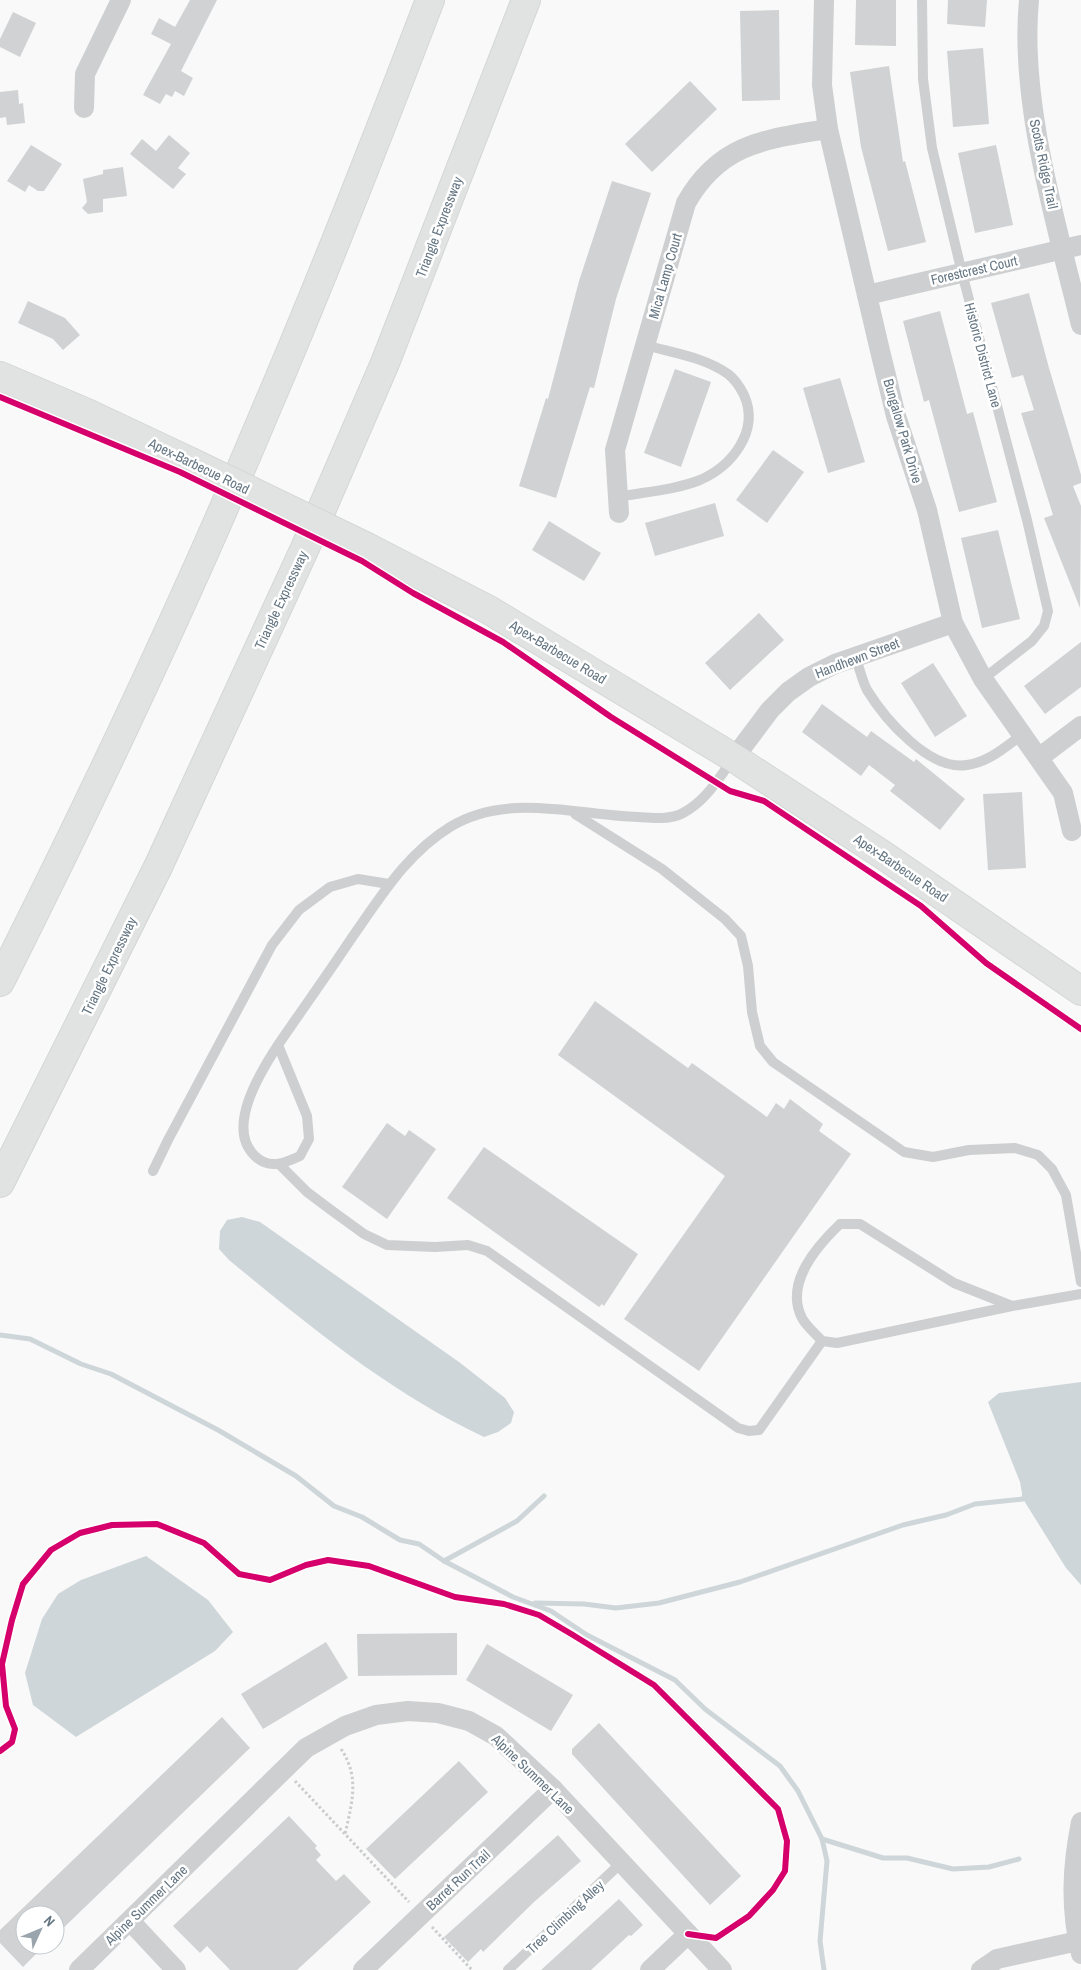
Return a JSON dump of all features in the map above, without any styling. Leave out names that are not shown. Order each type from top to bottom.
[{"type":"main road","points":[[0,982],[122,732],[264,415],[366,165],[430,0]]},
{"type":"main road","name":"Triangle Expressway","points":[[0,1183],[158,867],[305,548],[385,363],[526,0]]},
{"type":"main road","name":"Apex-Barbecue Road","points":[[0,376],[87,413],[189,461],[367,547],[489,610],[734,758],[1081,991]]},
{"type":"street","points":[[84,108],[84,74],[121,0]]},
{"type":"street","name":"Bungalow Park Drive","points":[[824,0],[822,85],[828,129],[896,416],[934,538],[953,623],[983,679],[1040,757],[1063,793],[1072,831]]},
{"type":"street","name":"Scotts Ridge Trail","points":[[1029,0],[1028,46],[1031,98],[1072,247],[1081,325]]},
{"type":"street","name":"Mica Lamp Court","points":[[618,505],[615,450],[682,216],[693,192],[714,167],[746,146],[763,139],[828,129]]},
{"type":"street","name":"Forestcrest Court","points":[[867,295],[1072,247]]},
{"type":"street","name":"Handhewn Street","points":[[734,758],[770,710],[788,692],[809,676],[835,664],[953,623]]},
{"type":"street","points":[[1040,757],[1081,726]]},
{"type":"street","name":"Alpine Summer Lane","points":[[79,1970],[306,1748],[345,1726],[376,1715],[408,1711],[438,1713],[469,1721],[496,1736],[553,1790],[722,1970]]},
{"type":"street","name":"Barret Run Trail","points":[[363,1970],[553,1790]]},
{"type":"street","points":[[981,1970],[997,1959],[1080,1947],[1074,1913],[1072,1883],[1075,1848],[1081,1822]]},
{"type":"street","points":[[130,1921],[176,1970]]},
{"type":"street","points":[[650,1970],[688,1934]]},
{"type":"lane","name":"Historic District Lane","points":[[922,0],[923,79],[932,148],[962,273],[1027,520],[1048,611],[1044,626],[1032,641],[983,679]]},
{"type":"lane","points":[[618,505],[700,480],[728,462],[738,451],[746,436],[748,404],[739,385],[730,375],[695,358],[645,345]]},
{"type":"lane","points":[[856,657],[866,688],[883,712],[901,733],[929,756],[947,763],[965,766],[984,761],[1023,734]]},
{"type":"lane","points":[[278,1045],[307,1116],[309,1139],[300,1156],[275,1165],[260,1161],[249,1151],[243,1126],[248,1100],[261,1071],[278,1045],[389,884],[421,847],[451,826],[476,814],[527,806],[572,812],[660,818],[681,814],[703,800],[734,758]]},
{"type":"lane","points":[[572,812],[662,869],[725,919],[741,936],[748,966],[752,1012],[760,1046],[772,1062],[904,1152],[933,1157],[969,1150],[1015,1148],[1038,1154],[1052,1169],[1066,1194],[1081,1282]]},
{"type":"lane","points":[[153,1171],[272,945],[299,910],[330,887],[358,879],[389,884]]},
{"type":"lane","points":[[279,1164],[308,1192],[364,1234],[387,1244],[435,1247],[468,1245],[487,1251],[738,1428],[749,1431],[758,1430],[822,1341]]},
{"type":"lane","points":[[1012,1306],[954,1283],[860,1224],[840,1224],[824,1240],[804,1268],[796,1297],[802,1318],[822,1341],[837,1343],[1012,1306],[1081,1294]]},
{"type":"lane","name":"Tree Climbing Alley","points":[[508,1970],[622,1863]]},
{"type":"path","points":[[330,1735],[350,1763],[353,1786],[345,1835]]},
{"type":"path","points":[[285,1770],[472,1970]]},
{"type":"shaded area","points":[[242,1217],[260,1222],[459,1362],[505,1398],[514,1412],[511,1423],[498,1432],[484,1437],[416,1400],[383,1379],[320,1333],[229,1260],[219,1249],[220,1231],[227,1220]]},
{"type":"shaded area","points":[[1081,1382],[1081,1585],[1066,1568],[1023,1499],[1020,1482],[988,1402],[999,1393]]},
{"type":"shaded area","points":[[146,1556],[208,1600],[233,1632],[215,1651],[76,1737],[33,1705],[25,1673],[42,1619],[58,1594],[81,1580]]},
{"type":"building","points":[[190,0],[217,0],[181,71],[193,78],[184,96],[175,91],[172,97],[166,94],[160,104],[143,95],[171,44],[151,34],[159,18],[175,27]]},
{"type":"building","points":[[856,0],[896,0],[896,46],[855,45]]},
{"type":"building","points":[[948,0],[987,0],[985,27],[947,24]]},
{"type":"building","points":[[779,10],[780,100],[742,101],[740,11]]},
{"type":"building","points":[[13,12],[36,23],[20,57],[0,47],[0,39]]},
{"type":"building","points":[[983,48],[989,124],[953,127],[947,51]]},
{"type":"building","points":[[889,66],[903,162],[905,161],[926,242],[888,251],[861,147],[850,72]]},
{"type":"building","points":[[690,81],[717,109],[652,172],[625,144]]},
{"type":"building","points":[[18,90],[19,104],[23,103],[25,123],[7,125],[6,117],[0,118],[0,92]]},
{"type":"building","points":[[169,135],[190,153],[178,168],[186,174],[173,189],[130,154],[142,139],[156,151]]},
{"type":"building","points":[[31,145],[62,164],[44,191],[38,191],[29,185],[25,192],[7,181]]},
{"type":"building","points":[[996,145],[1013,225],[975,233],[958,153]]},
{"type":"building","points":[[123,167],[127,196],[103,199],[103,212],[88,214],[82,208],[87,202],[83,179],[103,174],[103,170]]},
{"type":"building","points":[[612,181],[651,193],[616,299],[594,388],[590,387],[556,498],[519,486],[546,398],[548,399],[579,281]]},
{"type":"building","points":[[1029,293],[1081,475],[1081,483],[1073,486],[1081,506],[1080,608],[1044,518],[1053,515],[1021,413],[1034,410],[1023,375],[1012,378],[991,303]]},
{"type":"building","points":[[28,301],[65,318],[80,335],[63,350],[53,339],[18,323]]},
{"type":"building","points":[[940,311],[967,414],[973,412],[997,502],[959,512],[929,400],[924,402],[903,321]]},
{"type":"building","points":[[675,369],[711,382],[681,467],[644,453]]},
{"type":"building","points":[[840,378],[865,462],[828,473],[803,388]]},
{"type":"building","points":[[773,450],[804,472],[767,523],[736,500]]},
{"type":"building","points":[[715,503],[724,536],[655,556],[645,523]]},
{"type":"building","points":[[549,521],[601,553],[584,581],[532,550]]},
{"type":"building","points":[[998,530],[1020,619],[982,628],[961,538]]},
{"type":"building","points":[[759,613],[784,640],[730,690],[705,663]]},
{"type":"building","points":[[1081,642],[1081,687],[1045,714],[1024,686]]},
{"type":"building","points":[[933,663],[967,716],[935,737],[901,683]]},
{"type":"building","points":[[822,704],[867,737],[871,731],[914,762],[916,759],[965,799],[940,830],[890,791],[895,785],[869,765],[861,776],[802,732]]},
{"type":"building","points":[[1022,792],[1026,868],[988,870],[983,794]]},
{"type":"building","points":[[595,1001],[688,1068],[692,1063],[767,1117],[776,1103],[784,1109],[790,1099],[823,1124],[819,1131],[851,1154],[699,1371],[624,1319],[725,1176],[558,1055]]},
{"type":"building","points":[[387,1123],[405,1136],[409,1130],[436,1149],[387,1219],[342,1187]]},
{"type":"building","points":[[484,1147],[638,1254],[604,1306],[602,1304],[599,1307],[447,1198]]},
{"type":"building","points":[[457,1633],[457,1675],[358,1676],[357,1634]]},
{"type":"building","points":[[326,1642],[348,1678],[263,1729],[241,1694]]},
{"type":"building","points":[[487,1644],[573,1695],[551,1731],[466,1680]]},
{"type":"building","points":[[222,1717],[250,1748],[65,1926],[65,1905],[26,1905]]},
{"type":"building","points":[[599,1723],[741,1876],[710,1905],[572,1754],[572,1749]]},
{"type":"building","points":[[459,1761],[488,1792],[395,1879],[366,1849]]},
{"type":"building","points":[[289,1816],[317,1846],[315,1848],[321,1855],[316,1860],[336,1881],[344,1874],[371,1902],[297,1970],[230,1970],[207,1946],[200,1953],[173,1926]]},
{"type":"building","points":[[558,1835],[581,1861],[534,1902],[483,1952],[481,1949],[468,1962],[444,1937]]},
{"type":"building","points":[[619,1899],[643,1925],[631,1936],[629,1935],[591,1970],[541,1970]]},
{"type":"building","points":[[15,1916],[15,1955],[35,1955],[23,1967],[0,1943],[0,1930]]},
{"type":"waterway","points":[[0,1335],[30,1339],[81,1364],[111,1374],[218,1430],[296,1476],[334,1506],[362,1517],[400,1540],[419,1544],[444,1561],[513,1597],[551,1611],[587,1635],[675,1680],[705,1709],[780,1766],[798,1791],[822,1839],[827,1861],[820,1941],[824,1970]]},
{"type":"waterway","points":[[535,1603],[584,1604],[616,1608],[659,1603],[740,1582],[903,1525],[946,1515],[975,1504],[1023,1499],[1025,1495]]},
{"type":"waterway","points":[[444,1561],[517,1521],[544,1496]]},
{"type":"waterway","points":[[822,1839],[883,1858],[907,1858],[953,1869],[989,1867],[1019,1859]]},
{"type":"cycle path","points":[[0,397],[180,472],[362,561],[413,593],[503,642],[611,717],[730,791],[764,801],[921,906],[986,963],[1081,1029]]},
{"type":"cycle path","points":[[0,1751],[12,1742],[15,1729],[6,1706],[2,1664],[23,1584],[51,1550],[80,1533],[112,1525],[157,1524],[204,1543],[239,1574],[270,1580],[306,1565],[328,1560],[369,1566],[455,1597],[504,1604],[539,1615],[573,1635],[654,1685],[778,1809],[787,1841],[785,1871],[773,1890],[749,1916],[716,1938],[688,1934]]}]
